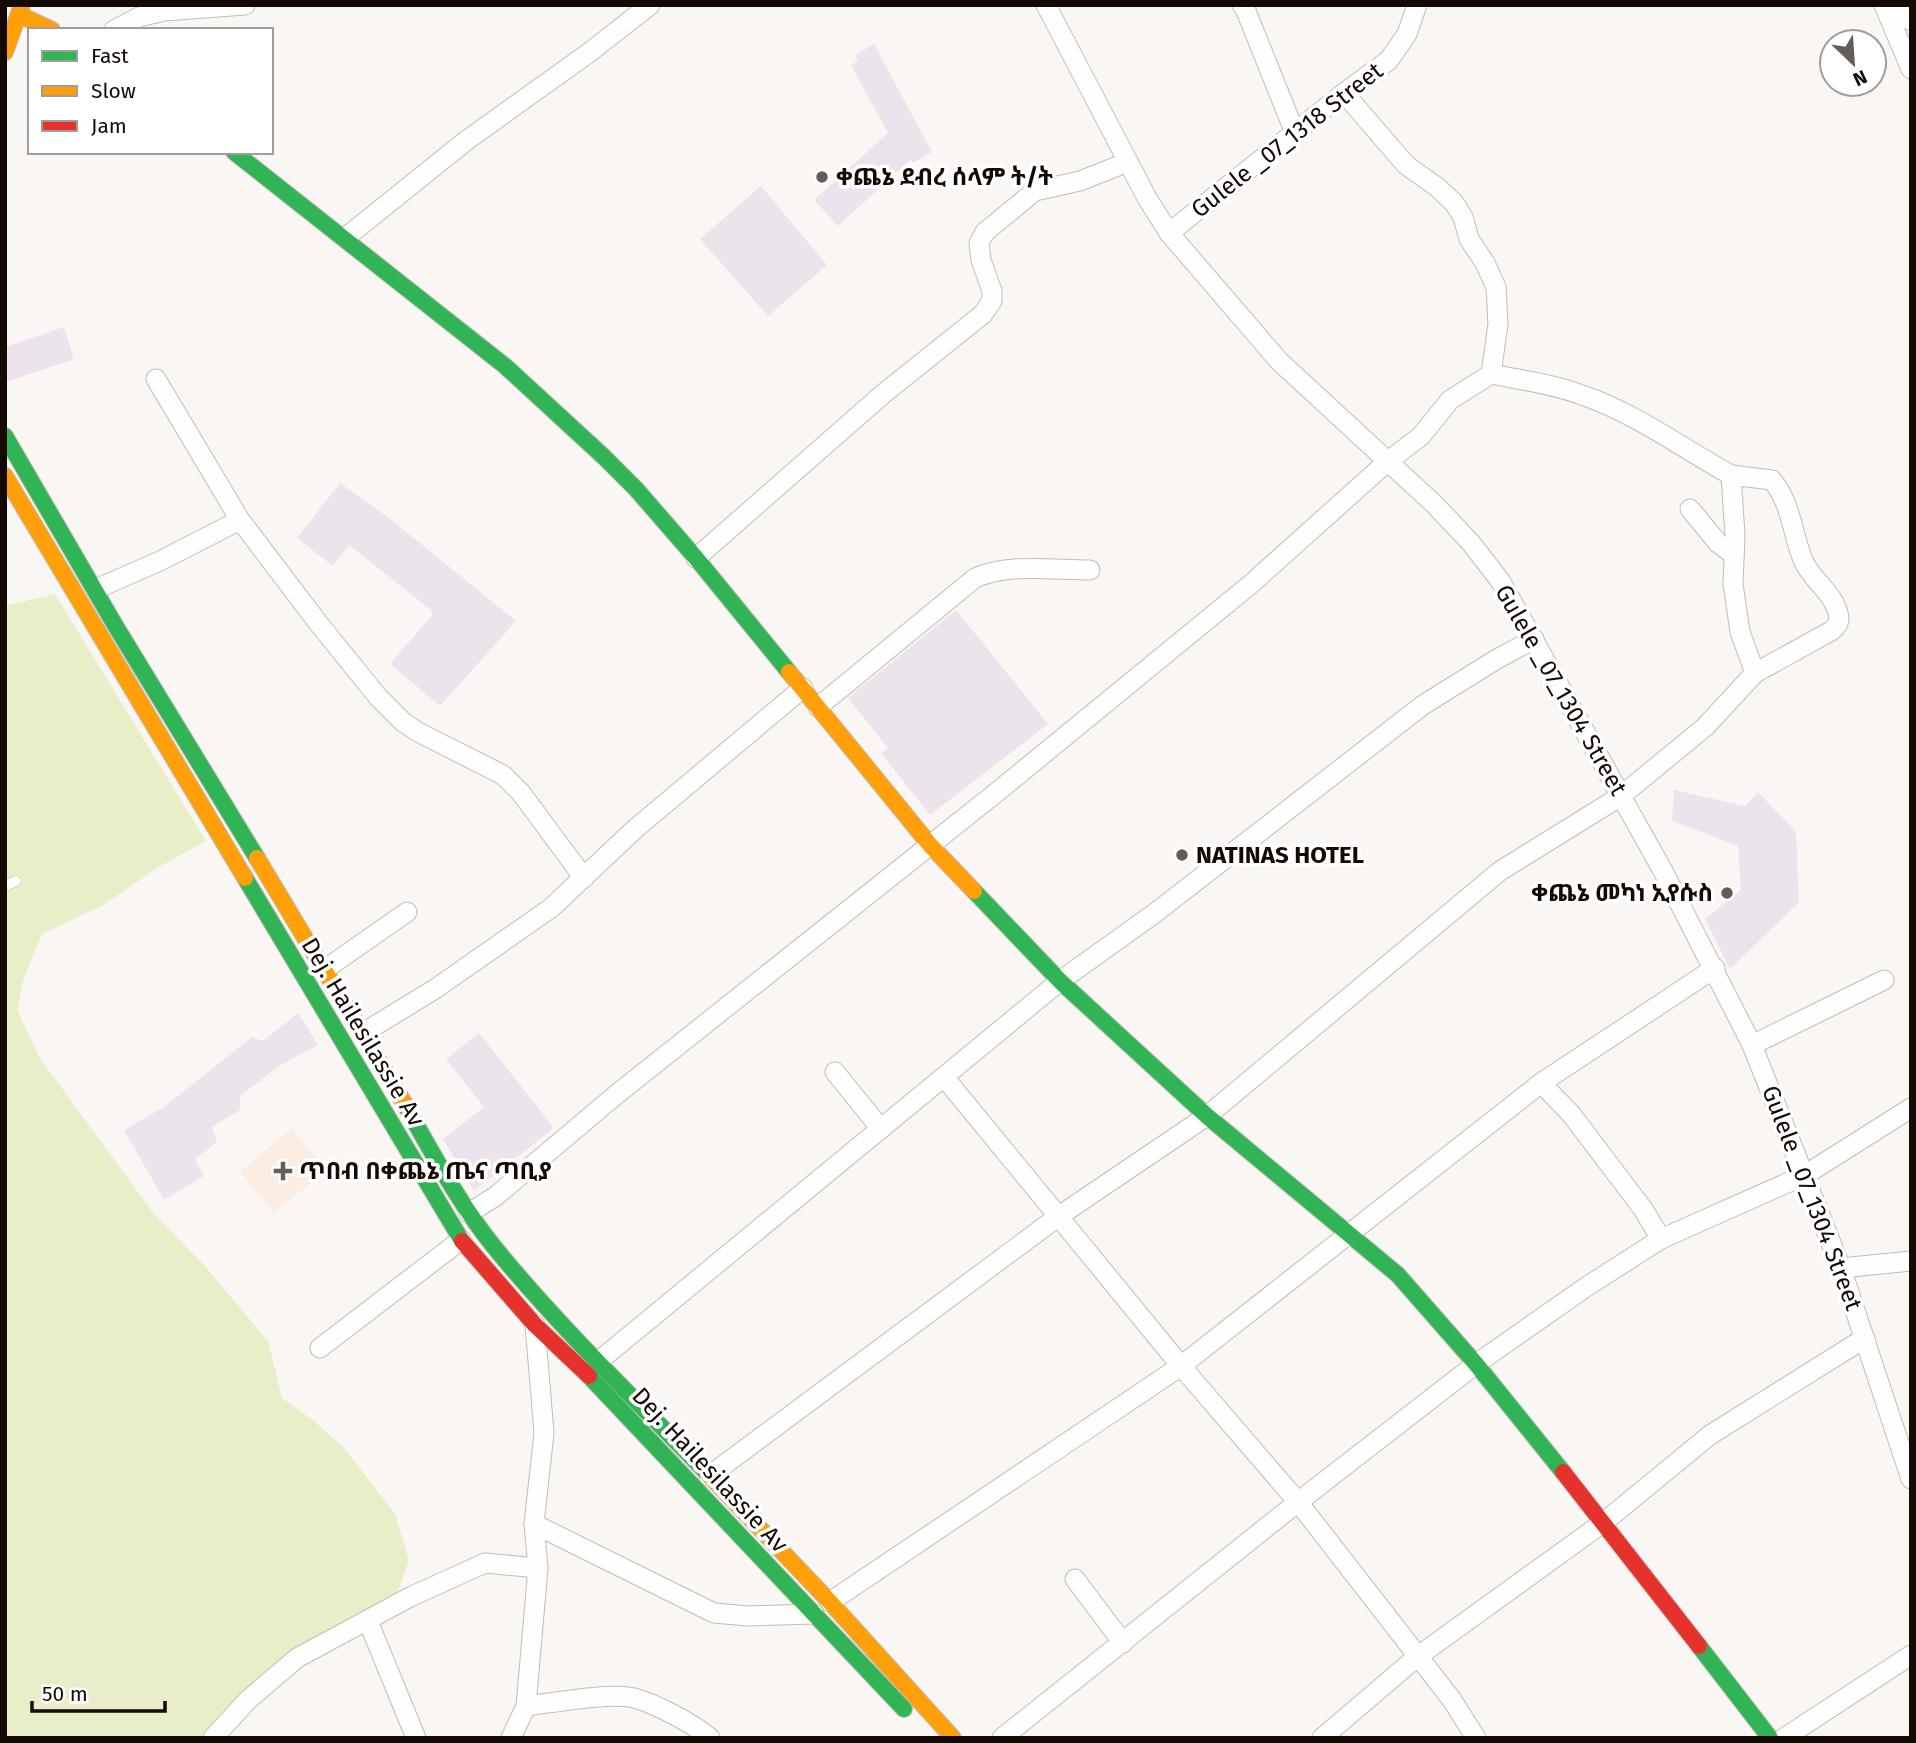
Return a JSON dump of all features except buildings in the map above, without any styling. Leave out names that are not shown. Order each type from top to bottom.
[{"type":"main road","points":[[5,52],[21,10],[49,28]]},
{"type":"main road","points":[[237,154],[515,375],[636,489],[696,558],[930,845],[1060,981],[1207,1115],[1398,1275],[1476,1364],[1604,1522],[1770,1738]]},
{"type":"main road","points":[[5,436],[115,625],[470,1213],[494,1247],[830,1602],[953,1738]]},
{"type":"main road","name":"Dej. Hailesilassie Av","points":[[5,476],[461,1240],[535,1325],[597,1382],[913,1719]]},
{"type":"street","points":[[118,28],[139,17],[164,10],[245,5]]},
{"type":"street","points":[[345,238],[467,140],[590,52],[650,5]]},
{"type":"street","name":"Gulele _07_1304 Street","points":[[1046,5],[1147,198],[1169,233],[1279,361],[1434,504],[1471,543],[1501,582],[1622,796],[1715,968],[1752,1045],[1842,1268],[1911,1479]]},
{"type":"street","points":[[1242,5],[1295,133]]},
{"type":"street","name":"Gulele _07_1318 Street","points":[[1169,233],[1344,93],[1390,60],[1407,34],[1417,5]]},
{"type":"street","points":[[1884,5],[1911,69]]},
{"type":"street","points":[[1893,5],[1911,21]]},
{"type":"street","points":[[1344,93],[1406,165],[1437,187],[1454,203],[1463,217],[1469,239],[1485,263],[1496,287],[1498,324],[1491,374]]},
{"type":"street","points":[[696,558],[883,394],[983,314],[992,301],[992,291],[981,260],[979,243],[985,232],[1035,191],[1080,181],[1128,162]]},
{"type":"street","points":[[470,1213],[496,1196],[708,1020],[930,845],[1251,584],[1387,461],[1421,436],[1450,400],[1491,374],[1540,383],[1582,395],[1637,419],[1731,475],[1772,480],[1780,490],[1805,564],[1832,597],[1839,617],[1838,625],[1755,673],[1705,727],[1622,796],[1500,871],[1207,1115],[1059,1216],[709,1476]]},
{"type":"street","points":[[156,379],[240,520],[378,697],[403,722],[418,732],[503,775],[521,793],[584,878]]},
{"type":"street","points":[[1731,475],[1733,584],[1740,632],[1755,673]]},
{"type":"street","points":[[1690,509],[1718,543],[1734,555]]},
{"type":"street","points":[[96,589],[240,520]]},
{"type":"street","points":[[818,707],[975,578],[1005,570],[1090,570]]},
{"type":"street","points":[[600,1360],[1060,981],[1155,913],[1423,705],[1534,639]]},
{"type":"street","points":[[363,1033],[435,989],[551,908],[635,829],[803,688]]},
{"type":"street","points":[[324,970],[407,912]]},
{"type":"street","points":[[830,1602],[1181,1366],[1541,1083],[1715,968]]},
{"type":"street","points":[[1752,1045],[1884,980]]},
{"type":"street","points":[[835,1072],[881,1129]]},
{"type":"street","points":[[944,1077],[1181,1366],[1298,1502],[1452,1700],[1476,1738]]},
{"type":"street","points":[[1541,1083],[1571,1114],[1643,1209],[1661,1239]]},
{"type":"street","points":[[1002,1738],[1476,1364],[1586,1287],[1661,1239],[1805,1175],[1911,1108]]},
{"type":"street","points":[[320,1348],[461,1240]]},
{"type":"street","points":[[1842,1268],[1911,1261]]},
{"type":"street","points":[[511,1738],[526,1706],[538,1567],[534,1524],[544,1433],[535,1325]]},
{"type":"street","points":[[1322,1738],[1417,1657],[1604,1522],[1710,1435],[1865,1338]]},
{"type":"street","points":[[534,1524],[714,1613],[748,1616],[814,1614]]},
{"type":"street","points":[[213,1738],[248,1700],[298,1658],[410,1597],[479,1564],[538,1567]]},
{"type":"street","points":[[1074,1579],[1124,1643]]},
{"type":"street","points":[[368,1621],[416,1738]]},
{"type":"street","points":[[1784,1738],[1911,1655]]},
{"type":"street","points":[[526,1706],[617,1696],[635,1698],[682,1719],[710,1738]]},
{"type":"lane","points":[[5,886],[16,881]]},
{"type":"shaded area","name":"ጥበብ በቀጨኔ ጤና ጣቢያ","points":[[292,1128],[326,1170],[274,1213],[240,1171]]},
{"type":"green space","points":[[55,594],[206,841],[157,868],[102,906],[42,934],[24,978],[17,1009],[39,1057],[154,1214],[203,1264],[268,1341],[282,1398],[314,1421],[344,1448],[395,1514],[409,1560],[398,1591],[342,1623],[265,1676],[203,1738],[5,1738],[5,606]]},
{"type":"traffic: fast","points":[[237,154],[505,366],[604,457],[636,489],[696,558],[789,672]]},
{"type":"traffic: fast","points":[[5,436],[115,625],[257,858]]},
{"type":"traffic: fast","points":[[245,878],[462,1241]]},
{"type":"traffic: fast","points":[[974,891],[1060,981],[1207,1116],[1398,1275],[1476,1364],[1563,1472]]},
{"type":"traffic: fast","points":[[404,1103],[458,1196],[495,1248],[573,1336],[711,1477]]},
{"type":"traffic: fast","points":[[589,1376],[904,1709]]},
{"type":"traffic: fast","points":[[1699,1646],[1770,1738]]},
{"type":"traffic: slow","points":[[5,52],[22,5]]},
{"type":"traffic: slow","points":[[20,15],[48,28]]},
{"type":"traffic: slow","points":[[5,476],[245,878]]},
{"type":"traffic: slow","points":[[789,672],[930,845],[974,891]]},
{"type":"traffic: slow","points":[[257,858],[404,1103]]},
{"type":"traffic: slow","points":[[711,1477],[830,1602],[953,1738]]},
{"type":"traffic: jam","points":[[462,1241],[535,1325],[589,1376]]},
{"type":"traffic: jam","points":[[1563,1472],[1699,1646]]},
{"type":"place","name":"ቀጨኔ ደብረ ሰላም ት/ት","points":[[822,177]]},
{"type":"place","name":"NATINAS HOTEL","points":[[1182,855]]},
{"type":"place","name":"ቀጨኔ መካነ ኢየሱስ","points":[[1727,893]]},
{"type":"place","name":"ጥበብ በቀጨኔ ጤና ጣቢያ","points":[[283,1171]]}]
